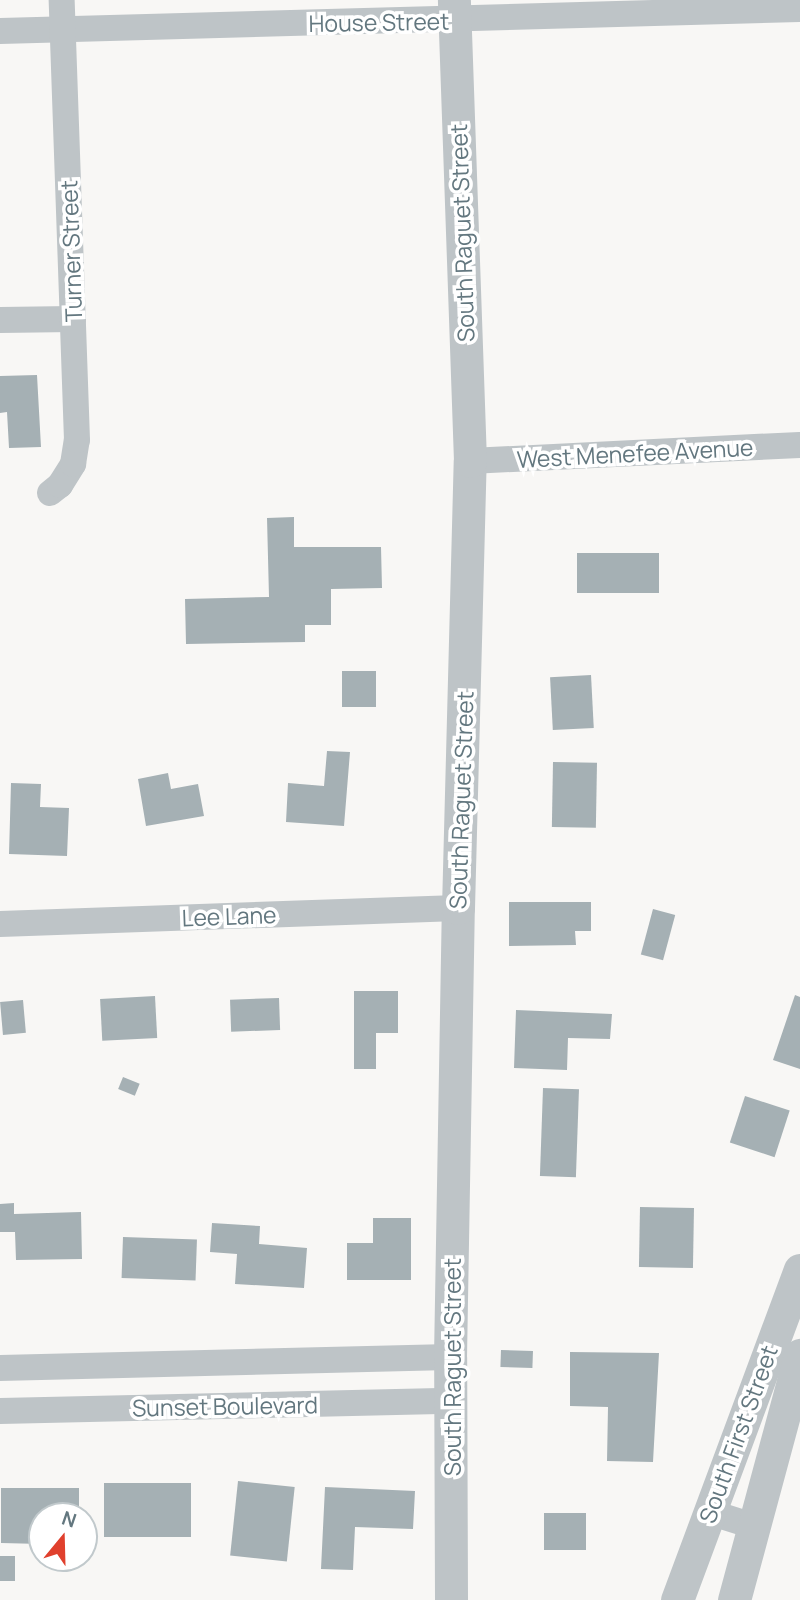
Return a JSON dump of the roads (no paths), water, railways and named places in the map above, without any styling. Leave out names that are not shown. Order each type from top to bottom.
[{"type":"street","name":"Turner Street","points":[[50,493],[60,485],[73,464],[77,440],[61,0]]},
{"type":"street","name":"House Street","points":[[0,31],[454,10],[800,9]]},
{"type":"street","name":"South Raguet Street","points":[[451,1600],[450,1357],[457,908],[470,461],[454,10]]},
{"type":"street","points":[[0,320],[73,319]]},
{"type":"street","name":"West Menefee Avenue","points":[[470,461],[800,445]]},
{"type":"street","name":"Lee Lane","points":[[0,924],[457,908]]},
{"type":"street","name":"South First Street","points":[[677,1600],[800,1270]]},
{"type":"street","name":"South First Street","points":[[734,1600],[800,1355]]},
{"type":"street","name":"Sunset Boulevard","points":[[0,1368],[450,1357]]},
{"type":"street","name":"Sunset Boulevard","points":[[0,1410],[451,1401]]},
{"type":"street","points":[[709,1512],[753,1526]]}]
